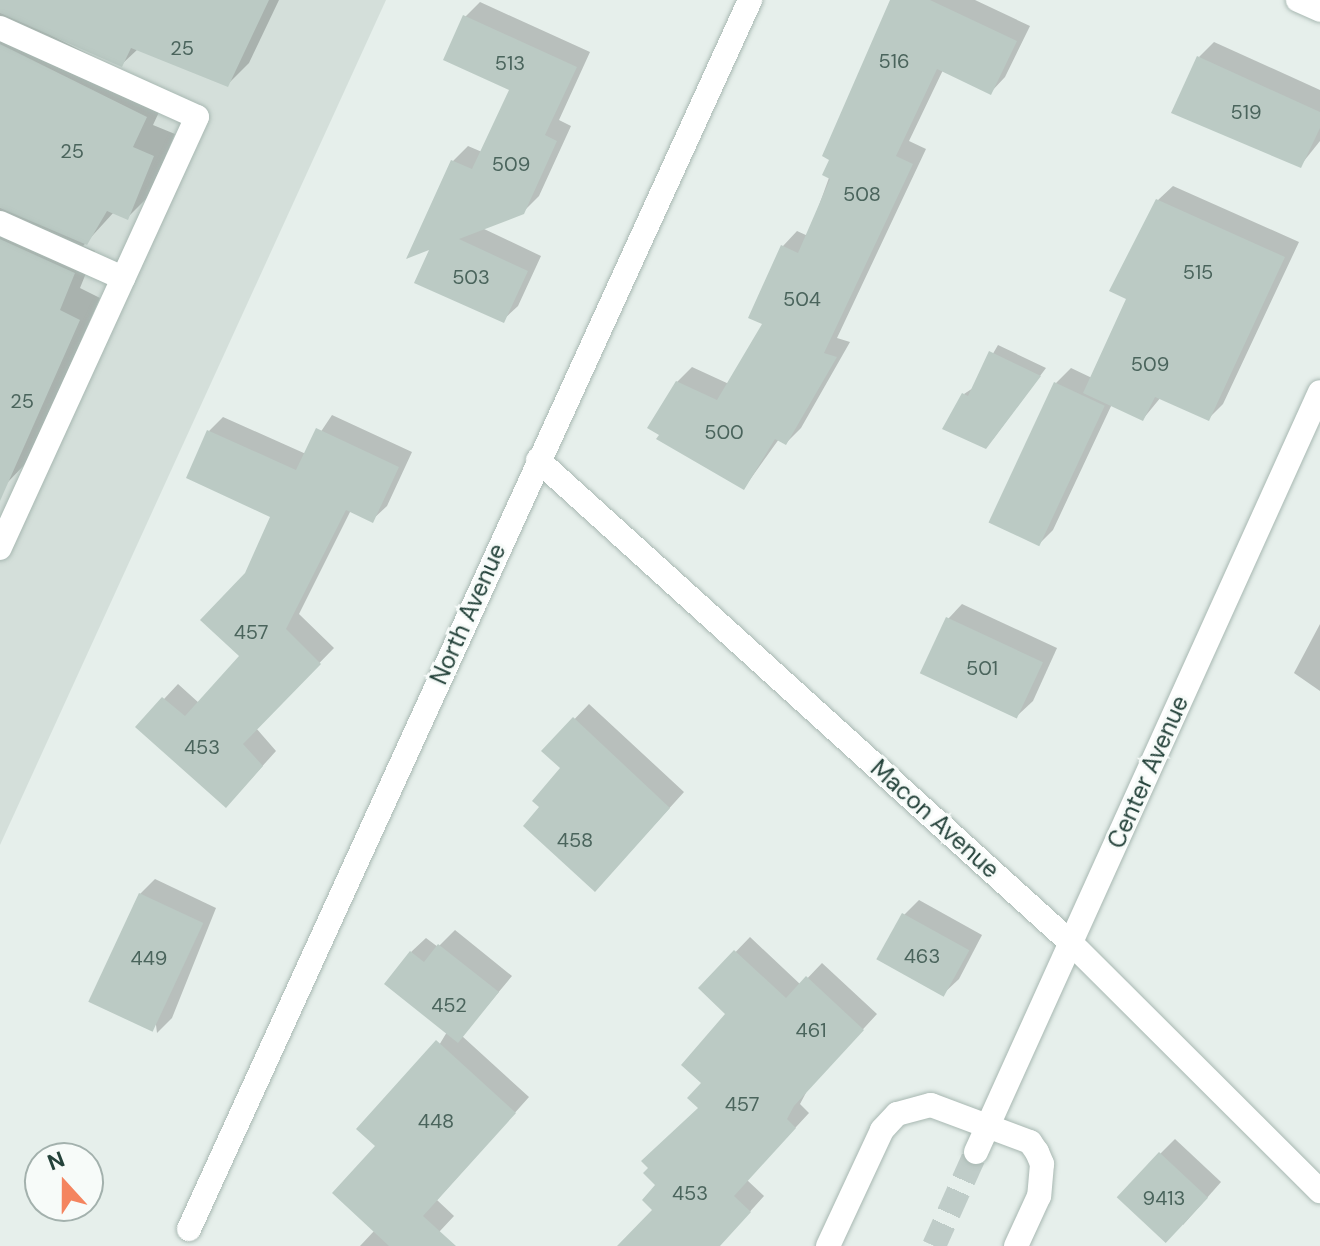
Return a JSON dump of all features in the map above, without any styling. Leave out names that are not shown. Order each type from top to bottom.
[{"type":"street","name":"North Avenue","points":[[189,1229],[750,0]]},
{"type":"street","points":[[1298,0],[1320,10]]},
{"type":"street","points":[[0,28],[197,117],[0,548]]},
{"type":"street","points":[[0,223],[123,278]]},
{"type":"street","name":"Center Avenue","points":[[976,1152],[1320,392]]},
{"type":"street","name":"Macon Avenue","points":[[538,460],[1070,942],[1320,1191]]},
{"type":"street","points":[[828,1246],[882,1130],[897,1114],[931,1105],[1030,1142],[1042,1164],[1039,1196],[1016,1246]]},
{"type":"shaded area","points":[[0,0],[386,0],[0,845]]},
{"type":"building","points":[[0,0],[269,0],[228,87],[131,48],[122,67],[0,13]]},
{"type":"building","points":[[890,0],[930,0],[1017,41],[991,95],[937,69],[896,156],[913,164],[824,353],[837,357],[786,445],[775,439],[744,490],[656,439],[659,435],[647,428],[676,381],[717,400],[762,324],[748,318],[781,245],[798,253],[830,179],[822,175],[829,160],[822,156]]},
{"type":"building","points":[[463,15],[577,67],[545,135],[557,141],[524,214],[459,239],[528,271],[504,323],[414,283],[429,250],[406,259],[451,160],[472,169],[509,90],[443,60]]},
{"type":"building","points":[[0,44],[147,117],[133,147],[154,156],[128,220],[107,211],[87,245],[0,208]]},
{"type":"building","points":[[1197,56],[1320,112],[1320,128],[1301,168],[1171,113]]},
{"type":"building","points":[[1156,199],[1285,257],[1209,421],[1155,397],[1143,421],[1083,393],[1126,299],[1109,291]]},
{"type":"building","points":[[0,239],[75,273],[60,310],[80,320],[0,501]]},
{"type":"building","points":[[989,351],[1041,376],[986,449],[942,429],[962,393],[968,396]]},
{"type":"building","points":[[1054,382],[1105,406],[1039,546],[988,522]]},
{"type":"building","points":[[316,428],[399,467],[373,523],[346,510],[286,629],[321,664],[243,744],[263,766],[226,808],[135,727],[162,697],[185,716],[239,656],[200,620],[245,573],[270,517],[186,478],[207,430],[296,470]]},
{"type":"building","points":[[946,617],[1043,662],[1017,718],[920,673]]},
{"type":"building","points":[[573,717],[670,808],[595,892],[523,826],[539,807],[532,801],[560,768],[541,751]]},
{"type":"building","points":[[139,893],[203,923],[153,1032],[88,1002]]},
{"type":"building","points":[[902,913],[969,950],[944,997],[876,959]]},
{"type":"building","points":[[438,944],[499,992],[458,1043],[384,984],[410,951],[424,962]]},
{"type":"building","points":[[734,950],[786,998],[806,976],[864,1030],[794,1106],[787,1119],[796,1128],[734,1196],[751,1212],[720,1246],[617,1246],[652,1210],[642,1200],[655,1185],[643,1173],[648,1168],[641,1161],[698,1108],[687,1098],[701,1083],[681,1065],[725,1014],[698,988]]},
{"type":"building","points":[[436,1040],[516,1113],[423,1216],[456,1246],[389,1246],[332,1193],[375,1146],[356,1129]]},
{"type":"building","points":[[1159,1152],[1208,1198],[1166,1243],[1117,1197]]},
{"type":"tunnel","points":[[934,1246],[976,1152]]}]
